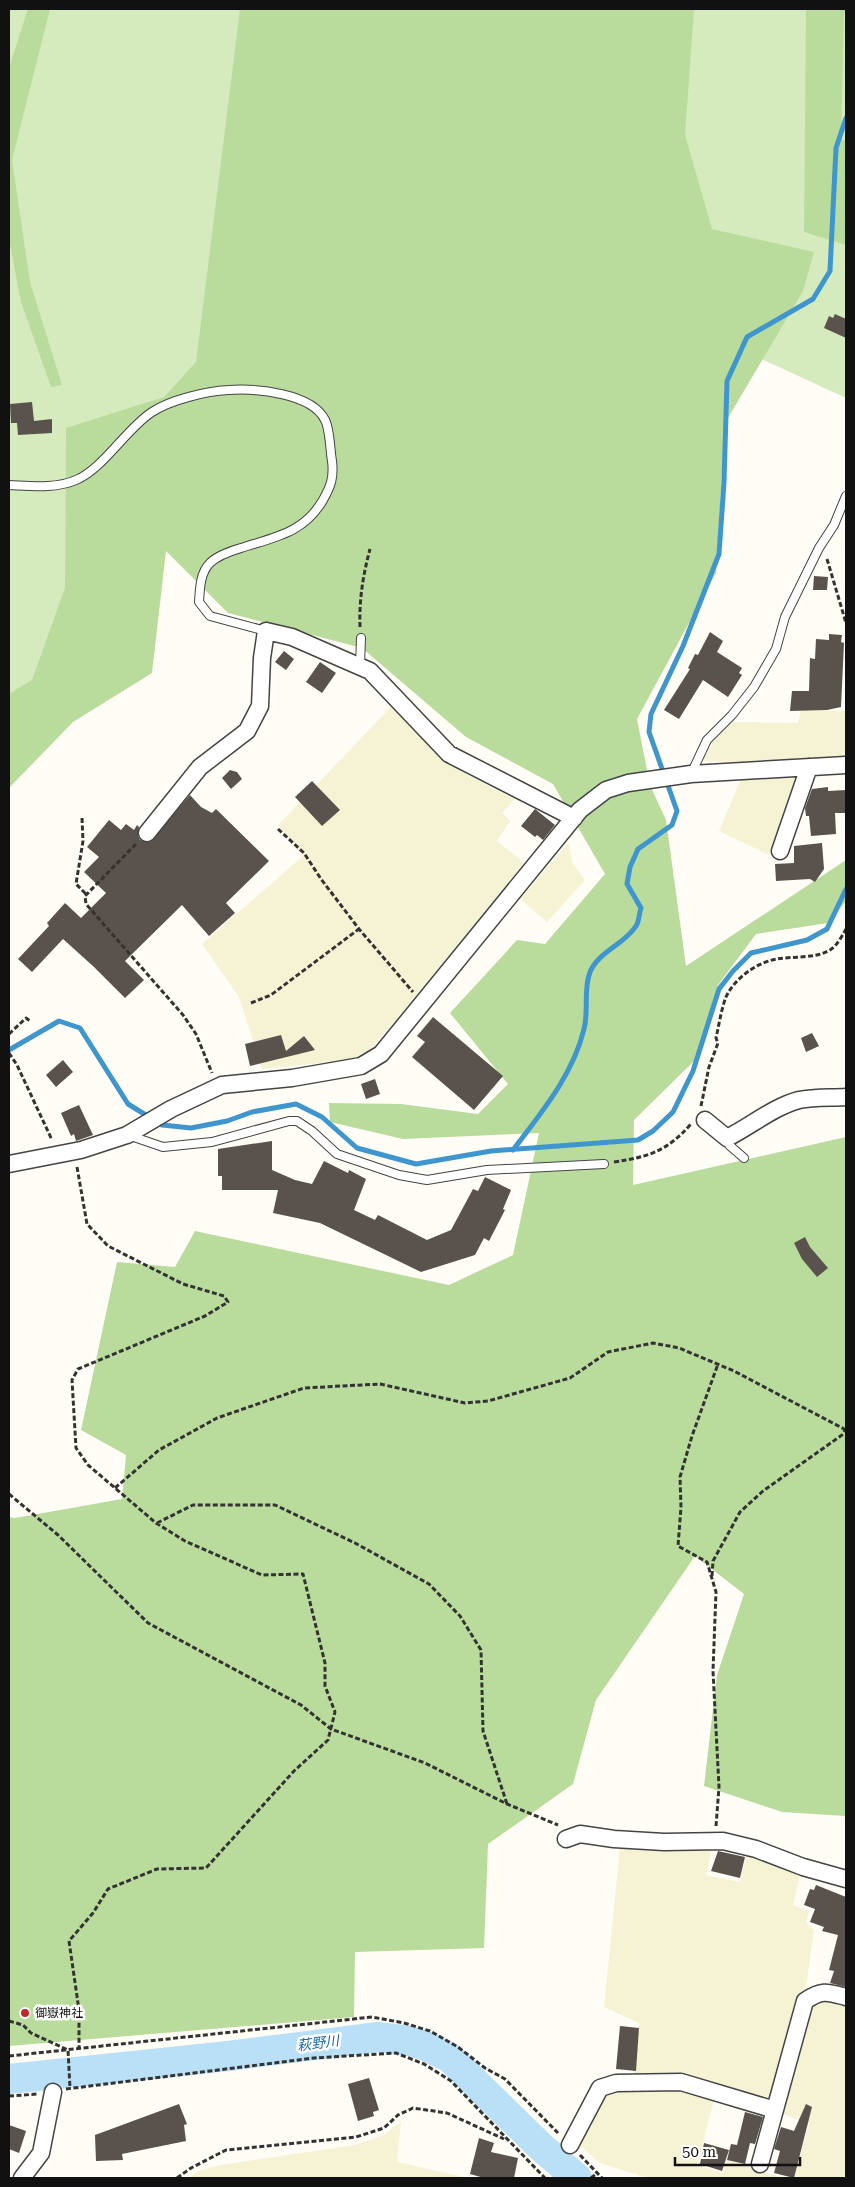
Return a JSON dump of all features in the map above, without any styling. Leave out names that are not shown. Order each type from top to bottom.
[{"type":"street","points":[[147,833],[200,767],[247,731],[260,706],[262,658],[266,631],[292,637],[370,671],[449,754],[574,818]]},
{"type":"street","points":[[9,1164],[66,1153],[127,1135],[162,1114],[217,1088],[361,1066],[380,1054],[580,810],[606,790],[628,783],[687,775],[846,765]]},
{"type":"street","points":[[780,851],[809,767]]},
{"type":"street","points":[[713,1125],[777,1109],[789,1095],[802,1100],[846,1097]]},
{"type":"street","points":[[573,1836],[656,1842],[723,1841],[756,1849],[803,1867],[846,1879]]},
{"type":"street","points":[[760,2164],[805,2001],[817,1993],[828,1992],[846,1997]]},
{"type":"street","points":[[570,2145],[600,2088],[616,2083],[681,2082],[775,2110]]},
{"type":"street","points":[[22,2178],[41,2153],[53,2092]]},
{"type":"lane","points":[[9,485],[59,486],[78,479],[101,461],[152,411],[183,399],[228,390],[266,392],[298,398],[313,406],[326,420],[334,475],[329,489],[314,514],[292,532],[230,552],[211,562],[202,576],[199,602],[210,616],[266,631]]},
{"type":"lane","points":[[687,775],[707,740],[732,715],[754,687],[776,649],[785,617],[819,548],[834,525],[846,496]]},
{"type":"lane","points":[[360,666],[361,638]]},
{"type":"lane","points":[[127,1135],[163,1147],[212,1142],[289,1121],[297,1121],[312,1131],[337,1154],[390,1173],[427,1180],[487,1170],[604,1164]]},
{"type":"lane","points":[[713,1125],[729,1145],[744,1158]]},
{"type":"path","points":[[819,548],[826,556],[846,623]]},
{"type":"path","points":[[361,638],[359,605],[370,549]]},
{"type":"path","points":[[82,818],[83,841],[76,884],[86,894]]},
{"type":"path","points":[[278,829],[304,853],[359,929],[423,1003]]},
{"type":"path","points":[[147,833],[84,896],[86,904],[184,1015],[196,1034],[217,1088]]},
{"type":"path","points":[[251,1003],[271,995],[359,929]]},
{"type":"path","points":[[604,1164],[643,1158],[663,1149],[680,1136],[713,1125],[709,1067],[718,1043],[716,1038],[726,996],[746,972],[774,959],[807,956],[830,951],[837,944],[846,929]]},
{"type":"path","points":[[9,1034],[26,1018],[30,1021]]},
{"type":"path","points":[[9,1053],[66,1153],[88,1224],[108,1246],[183,1284],[224,1296],[228,1302],[205,1316],[78,1369],[72,1380],[76,1448],[88,1465],[156,1523],[185,1542],[262,1575],[303,1574],[325,1663],[325,1686],[335,1712],[328,1740],[294,1771],[206,1868],[157,1870],[108,1889],[93,1913],[69,1942],[79,2010],[79,2049]]},
{"type":"path","points":[[115,1488],[159,1450],[217,1418],[304,1388],[380,1384],[465,1403],[488,1401],[570,1378],[608,1352],[653,1343],[679,1348],[718,1364],[845,1430],[762,1490],[740,1512],[713,1561],[712,1579]]},
{"type":"path","points":[[715,1842],[719,1787],[713,1671],[716,1592],[707,1562],[678,1546],[681,1507],[680,1477],[692,1436],[718,1364]]},
{"type":"path","points":[[9,1494],[58,1535],[148,1623],[301,1705],[331,1729],[425,1763],[573,1836]]},
{"type":"path","points":[[156,1523],[192,1505],[275,1505],[355,1543],[429,1584],[460,1616],[481,1650],[483,1732],[507,1804]]},
{"type":"path","points":[[9,2056],[372,2017],[404,2023],[430,2031],[458,2047],[505,2080],[602,2178]]},
{"type":"path","points":[[9,2021],[23,2024],[31,2033],[68,2051]]},
{"type":"path","points":[[68,2051],[70,2087]]},
{"type":"path","points":[[9,2096],[314,2058],[396,2053],[424,2064],[451,2081],[544,2178]]},
{"type":"path","points":[[177,2178],[191,2168],[226,2150],[356,2137],[384,2128],[398,2115],[414,2108],[447,2113],[506,2140]]},
{"type":"path","points":[[591,2178],[597,2173]]},
{"type":"shaded area","points":[[391,707],[440,758],[469,776],[515,799],[502,813],[510,821],[497,841],[524,863],[395,1021],[369,1050],[351,1060],[262,1069],[239,997],[202,944],[303,856],[278,825]]},
{"type":"shaded area","points":[[801,710],[846,711],[846,756],[736,762],[703,761],[714,740],[733,722],[798,723]]},
{"type":"shaded area","points":[[798,775],[769,855],[719,831],[741,779]]},
{"type":"shaded area","points":[[569,842],[572,862],[585,880],[547,922],[520,899]]},
{"type":"shaded area","points":[[713,1845],[706,1875],[740,1882],[747,1852],[800,1874],[793,1905],[809,1911],[806,1922],[814,1930],[805,1995],[770,2101],[633,2078],[639,2023],[604,2007],[620,1847]]},
{"type":"shaded area","points":[[820,1998],[846,2005],[846,2178],[794,2178],[809,2124],[781,2113],[813,2001]]},
{"type":"shaded area","points":[[680,2086],[715,2096],[697,2165],[723,2173],[726,2160],[784,2178],[647,2178],[600,2163],[577,2143],[601,2098],[610,2091]]},
{"type":"shaded area","points":[[401,2121],[397,2162],[469,2178],[188,2178],[198,2171],[220,2165],[355,2145],[384,2135]]},
{"type":"green space","points":[[9,9],[846,9],[846,398],[742,350],[129,493],[9,747]]},
{"type":"green space","points":[[28,9],[50,9],[12,160],[30,282],[62,385],[51,387],[21,302],[9,239],[9,68]]},
{"type":"green space","points":[[240,9],[694,9],[685,135],[712,229],[814,252],[803,291],[725,423],[716,573],[637,719],[650,785],[666,820],[686,966],[846,860],[846,901],[828,923],[756,934],[718,985],[695,1060],[634,1120],[633,1185],[846,1137],[846,1816],[782,1812],[704,1786],[717,1675],[744,1594],[695,1556],[596,1700],[573,1784],[488,1844],[484,1948],[355,1952],[354,2017],[9,2046],[9,1517],[15,1518],[122,1499],[126,1455],[81,1430],[117,1262],[175,1267],[195,1231],[449,1285],[513,1255],[539,1133],[403,1139],[330,1122],[329,1103],[401,1104],[478,1114],[508,1084],[450,1013],[517,940],[545,944],[605,874],[553,784],[466,737],[362,648],[228,613],[166,551],[152,673],[73,722],[9,788],[9,694],[32,680],[65,588],[66,428],[164,397],[196,362]]},
{"type":"green space","points":[[806,9],[846,9],[844,14],[841,139],[846,141],[846,245],[804,232]]},
{"type":"building","points":[[835,314],[846,319],[846,338],[824,328],[829,316],[833,318]]},
{"type":"building","points":[[32,402],[34,421],[52,419],[52,433],[18,435],[17,423],[11,423],[10,404]]},
{"type":"building","points":[[814,576],[828,577],[827,590],[813,590]]},
{"type":"building","points":[[710,632],[723,641],[717,652],[742,668],[739,673],[742,675],[728,697],[703,680],[679,719],[664,710],[690,669],[688,668],[695,654],[698,655]]},
{"type":"building","points":[[829,634],[842,635],[841,642],[844,643],[841,707],[827,710],[790,711],[792,691],[809,691],[810,658],[815,659],[816,639],[829,640]]},
{"type":"building","points":[[284,651],[294,659],[286,670],[275,662]]},
{"type":"building","points":[[320,662],[336,673],[322,693],[306,682]]},
{"type":"building","points":[[230,770],[237,772],[242,779],[231,789],[222,778]]},
{"type":"building","points":[[312,781],[340,810],[322,826],[295,797]]},
{"type":"building","points":[[828,787],[828,791],[846,790],[846,813],[835,813],[836,834],[811,836],[809,816],[806,816],[805,808],[812,789]]},
{"type":"building","points":[[190,795],[201,807],[212,813],[216,809],[269,861],[226,903],[235,913],[209,936],[182,905],[125,961],[144,980],[125,998],[63,939],[32,972],[18,959],[49,926],[47,923],[65,903],[81,918],[106,893],[84,872],[99,857],[87,847],[109,820],[121,830],[126,824],[134,830],[137,825],[139,827],[138,836],[140,840],[150,842]]},
{"type":"building","points":[[535,809],[555,825],[543,840],[537,835],[535,837],[521,826]]},
{"type":"building","points":[[822,843],[824,869],[815,882],[810,879],[776,881],[775,864],[794,863],[794,846]]},
{"type":"building","points":[[433,1017],[503,1076],[474,1110],[412,1057],[425,1042],[417,1036]]},
{"type":"building","points":[[812,1033],[819,1046],[806,1052],[801,1038]]},
{"type":"building","points":[[281,1035],[286,1051],[304,1036],[315,1050],[250,1066],[245,1044]]},
{"type":"building","points":[[63,1060],[73,1072],[56,1087],[46,1075]]},
{"type":"building","points":[[375,1079],[380,1094],[366,1099],[361,1084]]},
{"type":"building","points":[[79,1105],[93,1135],[76,1141],[74,1134],[71,1136],[61,1113]]},
{"type":"building","points":[[272,1141],[272,1170],[295,1180],[312,1184],[324,1161],[348,1173],[349,1170],[366,1179],[354,1210],[375,1220],[378,1215],[427,1240],[451,1230],[473,1189],[478,1191],[485,1177],[511,1190],[503,1209],[505,1210],[489,1241],[484,1238],[475,1255],[421,1272],[320,1223],[273,1213],[278,1190],[222,1190],[222,1176],[218,1176],[218,1149]]},
{"type":"building","points":[[805,1237],[810,1247],[828,1268],[817,1277],[802,1259],[794,1243]]},
{"type":"building","points":[[718,1851],[745,1857],[740,1878],[711,1871]]},
{"type":"building","points":[[816,1885],[846,1897],[846,1987],[830,1983],[834,1971],[829,1970],[838,1935],[822,1931],[824,1927],[810,1922],[815,1909],[804,1905],[810,1889],[814,1890]]},
{"type":"building","points":[[620,2026],[639,2028],[636,2071],[616,2069]]},
{"type":"building","points":[[369,2078],[379,2110],[373,2112],[374,2116],[358,2121],[348,2084]]},
{"type":"building","points":[[179,2104],[187,2124],[184,2125],[186,2141],[122,2154],[123,2160],[96,2161],[95,2135]]},
{"type":"building","points":[[806,2104],[812,2107],[794,2178],[774,2173],[780,2151],[774,2149],[781,2127],[794,2131]]},
{"type":"building","points":[[745,2112],[763,2117],[755,2144],[750,2143],[745,2164],[727,2160],[731,2144],[737,2145]]},
{"type":"building","points":[[9,2125],[26,2131],[19,2153],[9,2149]]},
{"type":"building","points":[[479,2138],[494,2143],[491,2152],[518,2158],[514,2178],[484,2178],[470,2174]]},
{"type":"building","points":[[704,2143],[729,2150],[722,2171],[700,2164]]},
{"type":"waterway","points":[[513,1150],[555,1093],[579,1046],[584,1029],[587,986],[590,972],[599,959],[631,933],[637,924],[641,908],[627,884],[630,867],[638,849],[672,825],[677,811],[649,732],[651,714],[683,646],[719,554],[724,482],[727,381],[747,337],[813,299],[830,271],[836,148],[846,118]]},
{"type":"waterway","points":[[9,1050],[59,1021],[80,1028],[128,1104],[162,1125],[191,1128],[227,1121],[252,1112],[296,1104],[322,1117],[357,1148],[416,1164],[491,1151],[638,1140],[653,1131],[673,1112],[693,1071],[719,989],[733,971],[751,953],[807,940],[827,929],[846,889]]},
{"type":"waterway","name":"萩野川","points":[[9,2079],[228,2056],[378,2037],[410,2041],[426,2046],[450,2058],[540,2146],[577,2178]]},
{"type":"place","name":"御嶽神社","points":[[25,2013]]}]
